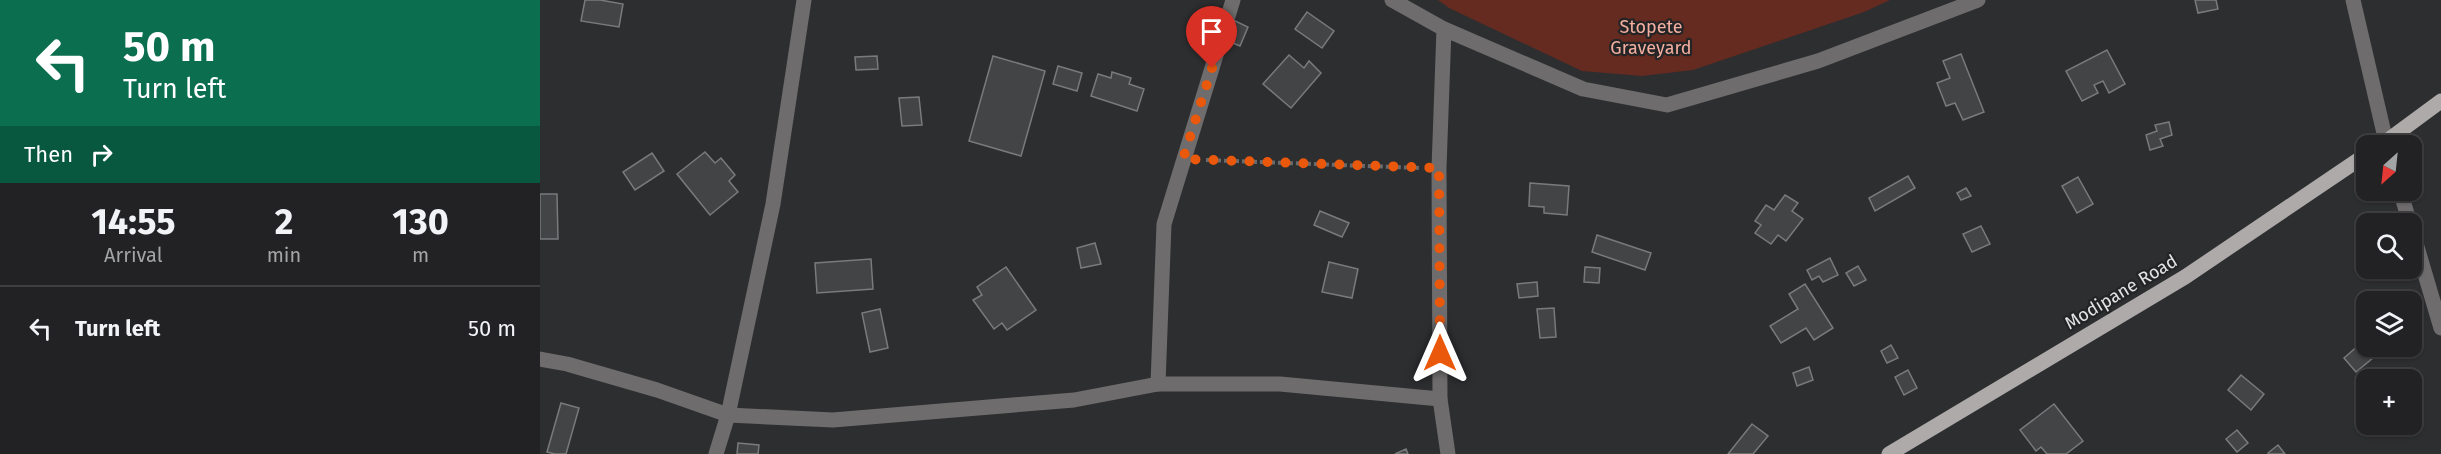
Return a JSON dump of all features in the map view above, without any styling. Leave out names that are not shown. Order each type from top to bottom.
[{"type":"main road","points":[[2396,135],[2441,101]]},
{"type":"main road","name":"Modipane Road","points":[[1889,454],[2185,277],[2356,161]]},
{"type":"street","points":[[717,454],[728,415],[773,204],[804,0]]},
{"type":"street","points":[[1158,384],[1164,224],[1233,0]]},
{"type":"street","points":[[1392,0],[1444,29],[1583,89],[1667,105],[1818,62],[1978,0]]},
{"type":"street","points":[[2353,0],[2382,135]]},
{"type":"street","points":[[1444,29],[1439,168],[1440,399],[1448,454]]},
{"type":"street","points":[[2422,264],[2441,328]]},
{"type":"street","points":[[540,359],[567,364],[657,390],[728,415],[833,420],[1074,400],[1158,384],[1280,384],[1440,399]]},
{"type":"path","points":[[1183,159],[1439,168]]},
{"type":"green space","name":"Stopete Graveyard","points":[[1438,0],[1890,0],[1864,12],[1693,70],[1642,76],[1582,71],[1449,8]]},
{"type":"building","points":[[585,0],[623,4],[619,27],[581,21]]},
{"type":"building","points":[[2195,0],[2216,0],[2218,9],[2198,13]]},
{"type":"building","points":[[1307,12],[1334,31],[1322,48],[1295,29]]},
{"type":"building","points":[[1231,19],[1248,27],[1240,46],[1223,39]]},
{"type":"building","points":[[2107,50],[2125,84],[2109,93],[2103,81],[2094,85],[2098,93],[2082,101],[2066,71]]},
{"type":"building","points":[[1961,54],[1984,112],[1963,120],[1955,103],[1946,106],[1937,83],[1950,78],[1943,61]]},
{"type":"building","points":[[1289,55],[1304,68],[1309,61],[1321,73],[1291,108],[1263,84]]},
{"type":"building","points":[[877,56],[878,69],[856,70],[855,57]]},
{"type":"building","points":[[993,56],[1045,71],[1021,156],[969,141]]},
{"type":"building","points":[[1058,66],[1082,73],[1077,91],[1053,84]]},
{"type":"building","points":[[1112,72],[1131,78],[1129,84],[1144,89],[1137,111],[1091,96],[1098,74],[1111,78]]},
{"type":"building","points":[[919,97],[922,125],[902,126],[899,98]]},
{"type":"building","points":[[2169,122],[2172,135],[2160,139],[2163,146],[2150,150],[2146,135],[2157,131],[2155,125]]},
{"type":"building","points":[[705,152],[715,163],[721,158],[735,175],[729,181],[738,192],[710,215],[677,174]]},
{"type":"building","points":[[652,153],[664,171],[635,190],[623,172]]},
{"type":"building","points":[[1908,176],[1915,188],[1875,211],[1869,198]]},
{"type":"building","points":[[2078,177],[2093,204],[2077,213],[2062,186]]},
{"type":"building","points":[[1530,183],[1569,186],[1567,215],[1544,213],[1544,207],[1529,206]]},
{"type":"building","points":[[1966,188],[1971,196],[1961,200],[1957,193]]},
{"type":"building","points":[[540,194],[557,194],[558,239],[540,239]]},
{"type":"building","points":[[1785,195],[1798,203],[1792,211],[1803,219],[1786,241],[1778,235],[1771,244],[1755,233],[1761,225],[1755,221],[1766,205],[1774,210]]},
{"type":"building","points":[[1320,211],[1349,223],[1342,237],[1314,225]]},
{"type":"building","points":[[1981,226],[1990,244],[1972,252],[1963,234]]},
{"type":"building","points":[[1597,235],[1651,253],[1645,270],[1592,252]]},
{"type":"building","points":[[1095,243],[1101,264],[1081,268],[1077,248]]},
{"type":"building","points":[[1830,258],[1838,275],[1823,282],[1819,276],[1812,280],[1807,270]]},
{"type":"building","points":[[871,259],[873,289],[817,293],[815,263]]},
{"type":"building","points":[[1329,262],[1358,269],[1352,298],[1322,292]]},
{"type":"building","points":[[1858,266],[1866,280],[1854,286],[1846,273]]},
{"type":"building","points":[[1006,267],[1036,310],[1007,330],[1002,323],[994,329],[973,300],[982,295],[977,287]]},
{"type":"building","points":[[1585,267],[1600,268],[1599,283],[1584,282]]},
{"type":"building","points":[[1537,282],[1538,296],[1519,298],[1517,284]]},
{"type":"building","points":[[1805,284],[1833,328],[1814,340],[1806,328],[1781,343],[1770,326],[1798,309],[1789,294]]},
{"type":"building","points":[[1554,308],[1556,337],[1540,338],[1537,309]]},
{"type":"building","points":[[880,309],[888,348],[870,352],[862,313]]},
{"type":"building","points":[[1891,345],[1898,358],[1887,363],[1881,351]]},
{"type":"building","points":[[2356,348],[2356,357],[2374,357],[2360,369],[2356,369],[2356,372],[2344,358]]},
{"type":"building","points":[[1809,367],[1813,380],[1797,386],[1793,373]]},
{"type":"building","points":[[1908,370],[1917,388],[1904,395],[1895,377]]},
{"type":"building","points":[[2241,375],[2264,394],[2251,410],[2228,390]]},
{"type":"building","points":[[561,403],[579,408],[566,454],[555,454],[547,452]]},
{"type":"building","points":[[2054,404],[2083,441],[2066,454],[2047,454],[2041,447],[2036,451],[2020,430]]},
{"type":"building","points":[[1752,424],[1768,436],[1753,454],[1728,454]]},
{"type":"building","points":[[2237,430],[2248,443],[2237,452],[2226,439]]},
{"type":"building","points":[[738,443],[759,445],[758,454],[737,454]]},
{"type":"building","points":[[2278,445],[2285,454],[2268,453]]},
{"type":"building","points":[[1406,449],[1408,454],[1395,454]]},
{"type":"route","points":[[1212,68],[1183,159],[1439,168],[1440,353]]}]
